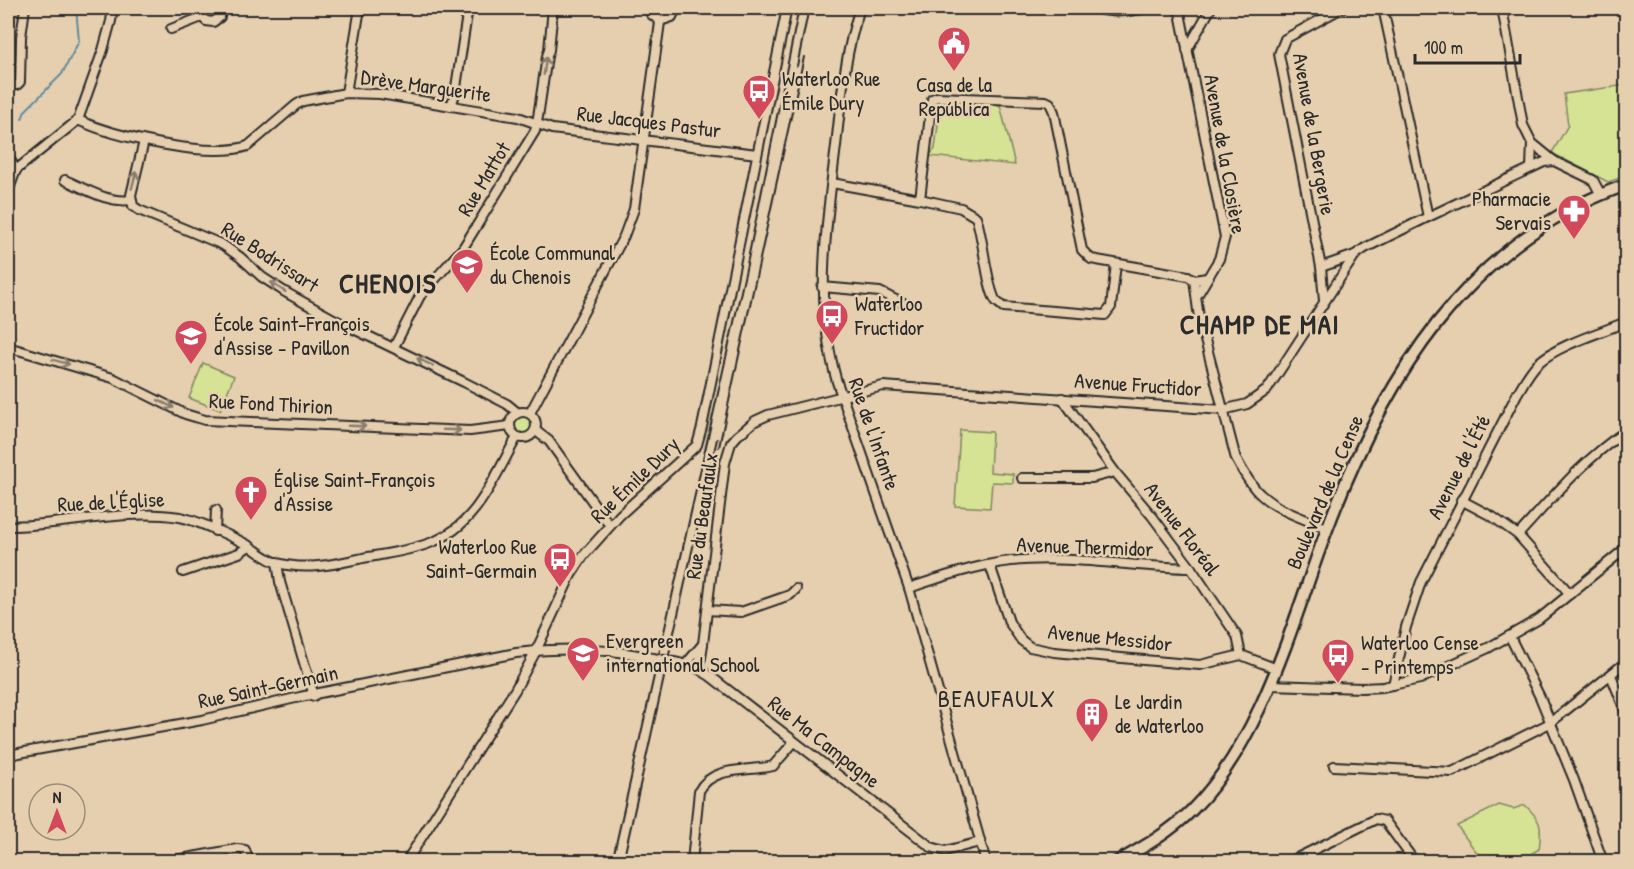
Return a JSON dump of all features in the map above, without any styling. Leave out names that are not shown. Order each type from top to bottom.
[{"type":"main road","name":"Boulevard de la Cense","points":[[1117,861],[1149,844],[1191,811],[1209,792],[1238,748],[1277,669],[1328,528],[1366,436],[1411,358],[1445,312],[1474,279],[1522,239],[1558,216],[1626,185]]},
{"type":"street","points":[[8,86],[17,85],[20,82],[21,37],[25,8]]},
{"type":"street","points":[[8,192],[16,170],[78,120],[104,50],[113,8]]},
{"type":"street","points":[[203,8],[202,16],[206,21],[213,22],[220,17],[222,8]]},
{"type":"street","points":[[346,93],[360,8]]},
{"type":"street","points":[[451,106],[455,94],[468,8]]},
{"type":"street","name":"Rue Mattot","points":[[394,347],[420,296],[464,248],[537,124],[553,8]]},
{"type":"street","points":[[648,8],[651,14],[660,21]]},
{"type":"street","points":[[530,413],[629,223],[637,196],[662,8]]},
{"type":"street","points":[[660,21],[672,17],[676,8]]},
{"type":"street","name":"Rue Émile Dury","points":[[406,861],[509,700],[536,651],[571,575],[584,555],[610,526],[697,445],[787,8]]},
{"type":"street","name":"Rue de l'Infante","points":[[860,8],[844,80],[832,183],[822,288],[825,326],[831,364],[909,588],[986,861]]},
{"type":"street","points":[[1096,8],[1103,10],[1146,8]]},
{"type":"street","name":"Avenue de la Closière","points":[[1179,8],[1224,231],[1222,251],[1197,294]]},
{"type":"street","name":"Avenue de la Closière","points":[[1187,50],[1211,8]]},
{"type":"street","name":"Avenue de la Bergerie","points":[[1324,301],[1321,267],[1279,54],[1285,39],[1341,8]]},
{"type":"street","points":[[1383,8],[1428,217]]},
{"type":"street","points":[[1502,8],[1523,125],[1532,143],[1542,153],[1593,180],[1602,195]]},
{"type":"street","points":[[171,29],[202,16]]},
{"type":"street","name":"Drève Marguerite","points":[[78,120],[144,141],[200,148],[239,149],[248,146],[303,101],[346,93],[380,94],[518,117],[537,124]]},
{"type":"street","points":[[920,199],[932,99],[937,97],[1046,101],[1053,106],[1082,250],[1091,259],[1188,276],[1194,280],[1208,278]]},
{"type":"street","name":"Rue Jacques Pastur","points":[[537,124],[552,129],[757,154]]},
{"type":"street","points":[[131,200],[131,189],[144,141]]},
{"type":"street","points":[[1531,168],[1532,143]]},
{"type":"street","points":[[8,156],[16,170]]},
{"type":"street","name":"Avenue Fructidor","points":[[841,396],[872,388],[906,386],[1223,410],[1247,404],[1266,390],[1356,255],[1365,248],[1428,217],[1531,168],[1554,160]]},
{"type":"street","name":"Rue Bodrissart","points":[[65,180],[105,198],[118,201],[131,200],[139,210],[223,245],[240,256],[262,277],[285,292],[339,322],[507,404],[518,413]]},
{"type":"street","points":[[832,183],[966,209],[976,217],[981,231],[992,290],[995,300],[1003,307],[1106,315],[1111,307],[1116,264]]},
{"type":"street","name":"Avenue Fructidor","points":[[1321,267],[1356,255]]},
{"type":"street","points":[[1194,280],[1198,309],[1236,459],[1260,495],[1280,508],[1328,528]]},
{"type":"street","points":[[822,288],[880,292],[904,303]]},
{"type":"street","name":"Avenue de l'Été","points":[[1394,685],[1413,603],[1429,563],[1517,394],[1539,362],[1569,345],[1626,322]]},
{"type":"street","name":"Rue Fond Thirion","points":[[8,347],[113,378],[185,414],[205,420],[470,431],[510,426]]},
{"type":"street","name":"Rue du Beaufaulx","points":[[697,668],[703,644],[725,463],[731,443],[744,429],[768,415],[841,396]]},
{"type":"street","name":"Avenue Floréal","points":[[1062,398],[1115,472],[1191,568],[1237,636],[1241,655]]},
{"type":"street","points":[[530,413],[518,413],[512,418],[510,426],[517,437],[526,438],[536,431]]},
{"type":"street","points":[[530,413],[535,419],[536,431],[549,441],[610,526]]},
{"type":"street","points":[[1518,535],[1582,465],[1626,431]]},
{"type":"street","name":"Rue de l'Église","points":[[8,526],[98,517],[171,516],[189,519],[249,546],[269,560],[306,568],[325,566],[415,548],[442,538],[473,513],[517,437]]},
{"type":"street","points":[[1022,478],[1092,478],[1115,472]]},
{"type":"street","points":[[1461,500],[1493,517],[1518,535],[1570,594]]},
{"type":"street","points":[[215,531],[216,510]]},
{"type":"street","points":[[183,572],[239,553],[249,546]]},
{"type":"street","points":[[1270,685],[1362,688],[1394,685],[1420,679],[1510,637],[1539,619],[1626,548]]},
{"type":"street","name":"Avenue Thermidor","points":[[909,588],[1011,561],[1050,560],[1191,568]]},
{"type":"street","points":[[277,562],[280,582],[314,696]]},
{"type":"street","name":"Avenue Messidor","points":[[990,565],[1009,622],[1021,640],[1030,647],[1054,652],[1200,665],[1241,655]]},
{"type":"street","points":[[707,610],[741,612],[790,595],[796,589]]},
{"type":"street","points":[[1510,637],[1540,697],[1574,780],[1599,860]]},
{"type":"street","points":[[682,664],[703,644]]},
{"type":"street","name":"Rue Ma Campagne","points":[[536,651],[609,650],[697,668],[931,848],[945,851],[980,842]]},
{"type":"street","name":"Rue Saint-Germain","points":[[8,755],[202,720],[453,665],[536,651]]},
{"type":"street","points":[[1241,655],[1277,669]]},
{"type":"street","points":[[1334,766],[1452,772],[1550,723],[1626,662]]},
{"type":"street","points":[[1611,675],[1626,713]]},
{"type":"street","points":[[692,861],[699,790],[704,782],[718,774],[773,766],[794,742]]},
{"type":"street","points":[[1289,861],[1381,818],[1415,861]]},
{"type":"street","points":[[164,861],[237,849],[245,850],[249,861]]},
{"type":"green space","points":[[1626,85],[1626,176],[1608,182],[1552,153],[1568,125],[1564,94]]},
{"type":"green space","points":[[944,100],[946,103],[1000,105],[1015,165],[929,156],[935,149],[938,125],[934,121],[936,108],[938,103]]},
{"type":"green space","points":[[203,363],[234,376],[220,410],[189,398]]},
{"type":"green space","points":[[523,415],[530,418],[533,425],[530,432],[523,435],[516,432],[513,425],[516,418]]},
{"type":"green space","points":[[960,430],[992,432],[990,472],[1013,474],[1013,483],[992,482],[990,508],[955,506]]},
{"type":"green space","points":[[1499,805],[1513,809],[1525,805],[1540,825],[1539,849],[1519,861],[1483,861],[1457,826]]},
{"type":"waterway","points":[[22,119],[25,111],[62,74],[79,41],[76,8]]},
{"type":"railway","points":[[612,862],[746,269],[799,8]]},
{"type":"railway","points":[[797,66],[809,8]]},
{"type":"railway","points":[[719,447],[804,57]]},
{"type":"railway","points":[[623,862],[717,439]]},
{"type":"place","name":"Casa de la República","points":[[954,72]]},
{"type":"place","name":"Waterloo Rue Émile Dury","points":[[759,120]]},
{"type":"place","name":"Pharmacie Servais","points":[[1574,240]]},
{"type":"place","name":"École Communal du Chenois","points":[[467,294]]},
{"type":"place","name":"Waterloo Fructidor","points":[[832,345]]},
{"type":"place","name":"École Saint-François d'Assise - Pavillon","points":[[191,365]]},
{"type":"place","name":"Église Saint-François d'Assise","points":[[251,521]]},
{"type":"place","name":"Waterloo Rue Saint-Germain","points":[[560,588]]},
{"type":"place","name":"Evergreen international School","points":[[583,682]]},
{"type":"place","name":"Waterloo Cense - Printemps","points":[[1338,684]]},
{"type":"place","name":"Le Jardin de Waterloo","points":[[1092,743]]},
{"type":"district","name":"CHENOIS","points":[[388,284]]},
{"type":"district","name":"CHAMP DE MAI","points":[[1260,325]]},
{"type":"district","name":"BEAUFAULX","points":[[997,699]]}]
